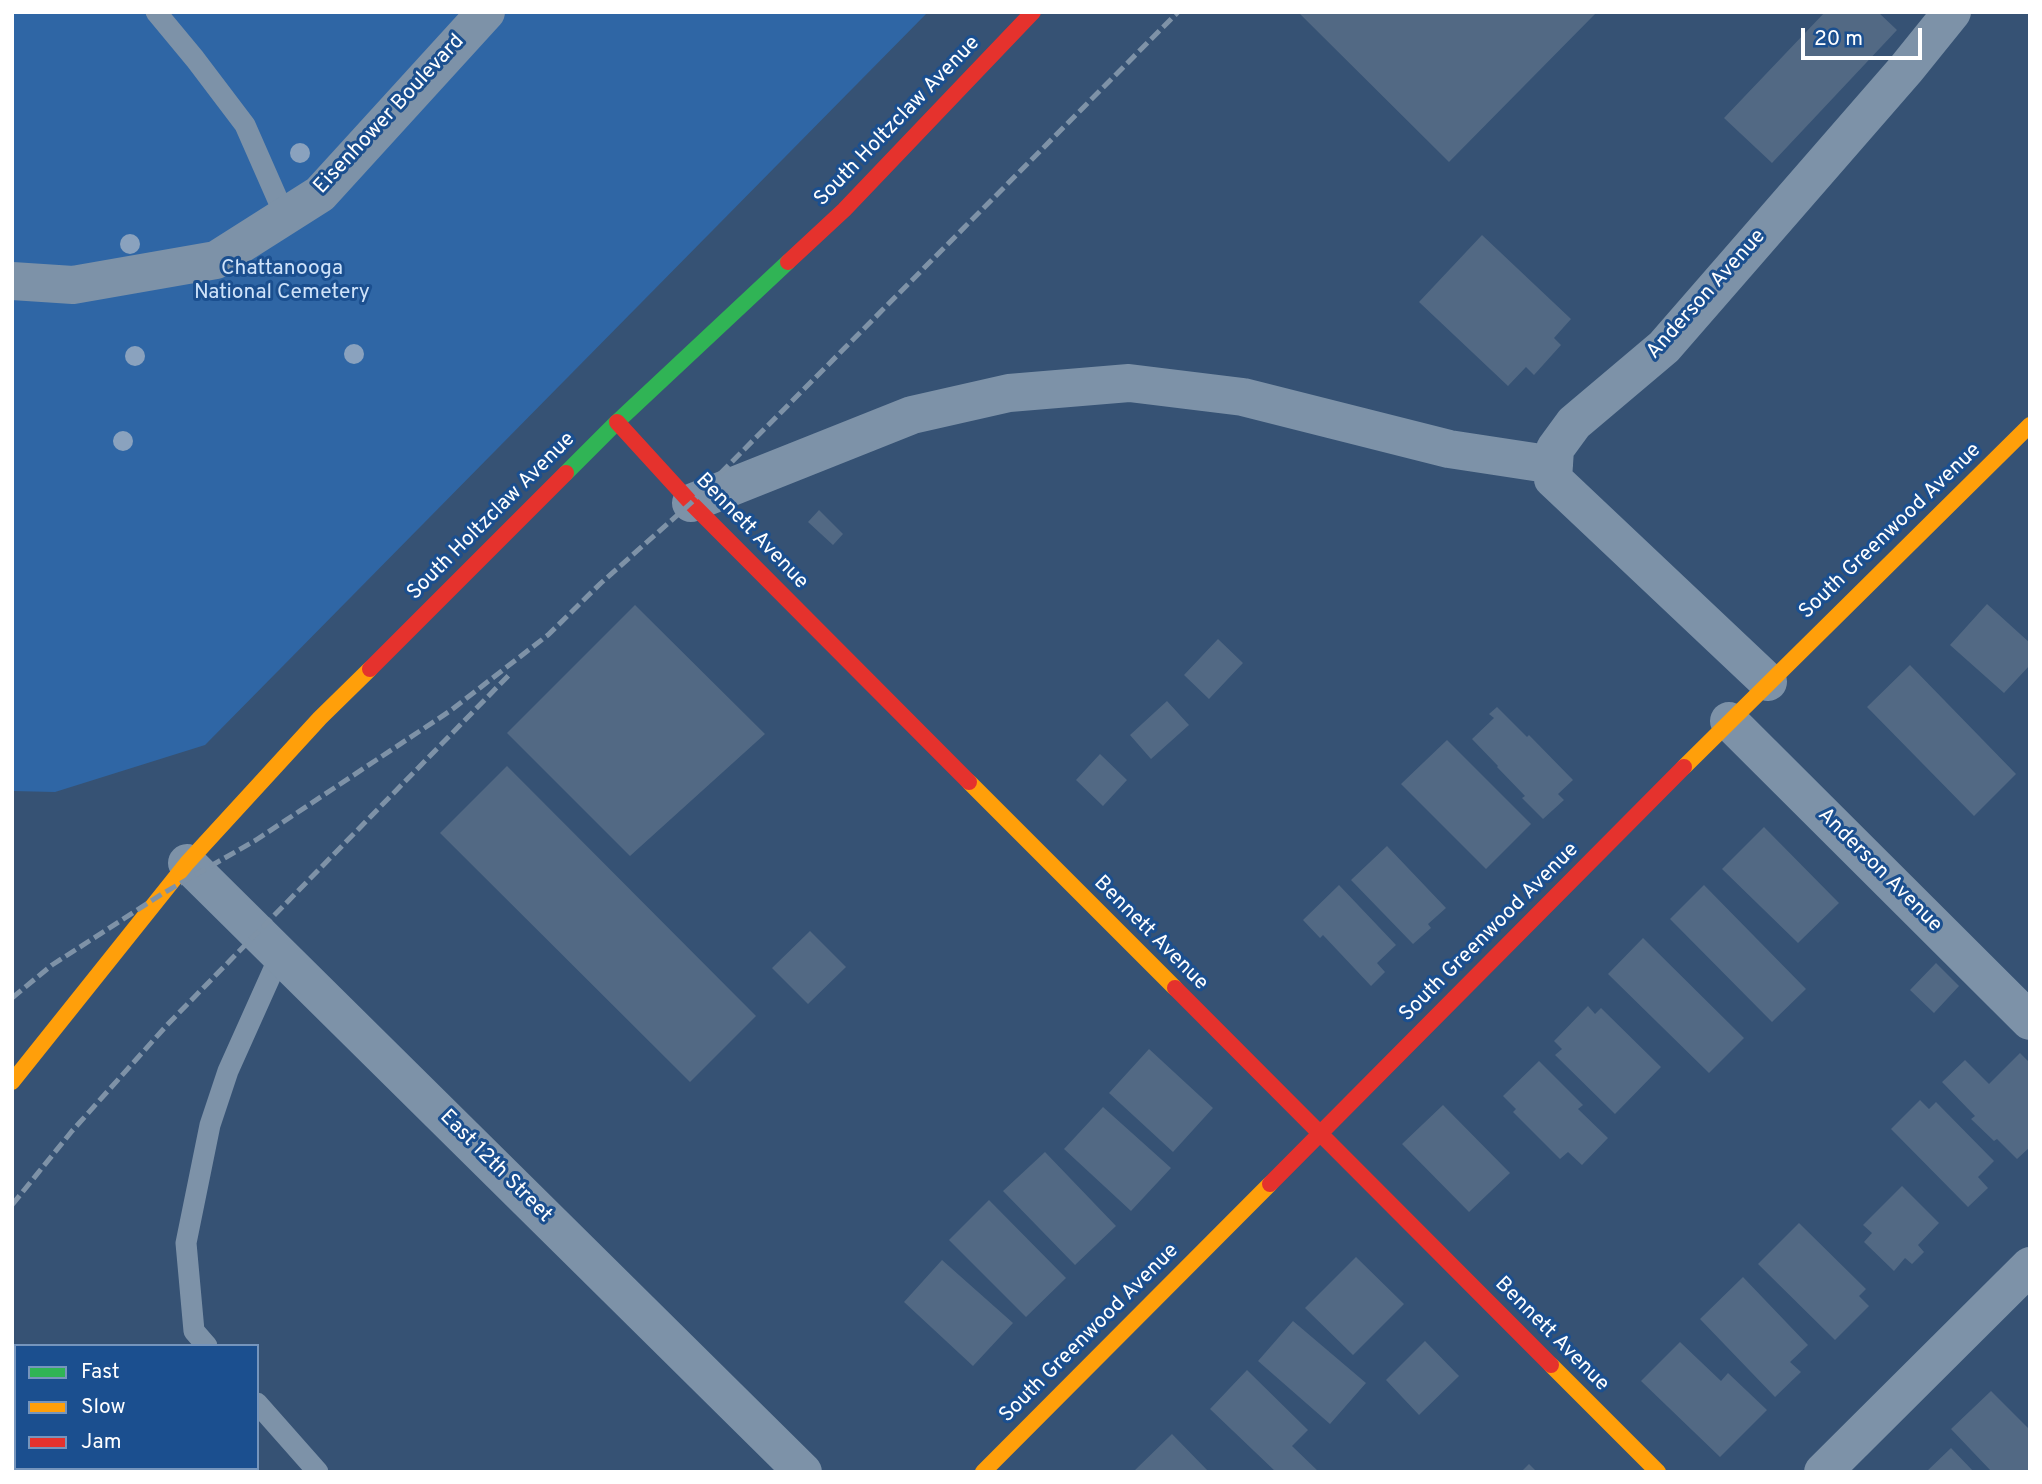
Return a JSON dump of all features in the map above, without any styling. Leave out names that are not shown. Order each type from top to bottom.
[{"type":"street","name":"Eisenhower Boulevard","points":[[12,282],[73,285],[216,260],[320,194],[486,12]]},
{"type":"street","name":"South Holtzclaw Avenue","points":[[12,1082],[187,863],[320,718],[617,422],[844,210],[1033,12]]},
{"type":"street","name":"Anderson Avenue","points":[[1554,465],[1555,449],[1574,423],[1664,347],[1906,69],[1952,12]]},
{"type":"street","points":[[691,503],[912,415],[1009,393],[1129,383],[1243,397],[1449,449],[1554,465],[1553,479],[1768,682]]},
{"type":"street","name":"Bennett Avenue","points":[[617,422],[691,503],[1658,1472]]},
{"type":"street","name":"South Greenwood Avenue","points":[[983,1472],[1768,682],[2030,425]]},
{"type":"street","name":"Anderson Avenue","points":[[1729,721],[2030,1021]]},
{"type":"street","name":"East 12th Street","points":[[187,863],[803,1472]]},
{"type":"street","points":[[1823,1472],[2030,1266]]},
{"type":"lane","points":[[156,12],[245,125],[285,216]]},
{"type":"lane","points":[[184,1344],[200,1338],[186,1243],[210,1125],[228,1071],[280,955]]},
{"type":"lane","points":[[259,1405],[318,1472]]},
{"type":"green space","name":"Chattanooga National Cemetery","points":[[12,12],[928,12],[205,745],[55,792],[12,791]]},
{"type":"building","points":[[1597,12],[1449,162],[1300,14]]},
{"type":"building","points":[[1825,12],[1878,12],[1897,30],[1772,163],[1724,118]]},
{"type":"building","points":[[1482,235],[1571,319],[1554,338],[1561,345],[1534,375],[1526,367],[1508,386],[1419,302]]},
{"type":"building","points":[[819,510],[843,534],[833,545],[808,522]]},
{"type":"building","points":[[1987,604],[2030,643],[2030,665],[2004,693],[1950,645]]},
{"type":"building","points":[[635,605],[765,734],[630,856],[507,733]]},
{"type":"building","points":[[1218,639],[1243,663],[1209,699],[1184,675]]},
{"type":"building","points":[[1910,665],[2016,774],[1974,816],[1867,707]]},
{"type":"building","points":[[1167,701],[1189,725],[1151,759],[1130,735]]},
{"type":"building","points":[[1497,707],[1573,780],[1558,794],[1564,800],[1543,819],[1472,739],[1494,718],[1489,714]]},
{"type":"building","points":[[1447,740],[1531,824],[1486,869],[1401,784]]},
{"type":"building","points":[[1100,754],[1127,780],[1103,806],[1076,780]]},
{"type":"building","points":[[507,766],[756,1016],[690,1082],[440,833]]},
{"type":"building","points":[[1764,827],[1839,903],[1798,943],[1722,869]]},
{"type":"building","points":[[1387,846],[1446,908],[1428,924],[1431,928],[1413,944],[1351,880]]},
{"type":"building","points":[[1339,885],[1396,945],[1377,963],[1385,972],[1371,986],[1323,935],[1320,938],[1303,920]]},
{"type":"building","points":[[1704,885],[1806,989],[1772,1022],[1670,919]]},
{"type":"building","points":[[810,931],[846,967],[808,1004],[772,968]]},
{"type":"building","points":[[1643,938],[1744,1038],[1709,1073],[1608,974]]},
{"type":"building","points":[[1936,963],[1959,986],[1934,1013],[1910,990]]},
{"type":"building","points":[[1588,1006],[1595,1014],[1601,1008],[1661,1067],[1615,1114],[1555,1055],[1562,1049],[1554,1041]]},
{"type":"building","points":[[1149,1049],[1213,1108],[1173,1152],[1109,1093]]},
{"type":"building","points":[[2020,1053],[2030,1063],[2030,1147],[2017,1159],[1971,1119],[1975,1116],[1942,1082],[1965,1060],[1989,1084]]},
{"type":"building","points":[[1539,1061],[1583,1105],[1578,1109],[1608,1138],[1582,1165],[1568,1152],[1560,1159],[1513,1112],[1516,1109],[1503,1096]]},
{"type":"building","points":[[1920,1100],[1929,1109],[1936,1102],[1994,1161],[1978,1177],[1988,1188],[1968,1207],[1891,1129]]},
{"type":"building","points":[[1443,1105],[1510,1173],[1469,1212],[1402,1144]]},
{"type":"building","points":[[1103,1107],[1171,1168],[1131,1211],[1064,1149]]},
{"type":"building","points":[[1045,1152],[1116,1226],[1075,1265],[1003,1191]]},
{"type":"building","points":[[1902,1186],[1939,1223],[1918,1245],[1924,1252],[1912,1264],[1905,1258],[1894,1271],[1864,1242],[1872,1233],[1863,1225]]},
{"type":"building","points":[[989,1200],[1066,1278],[1026,1317],[949,1240]]},
{"type":"building","points":[[1799,1223],[1866,1289],[1859,1296],[1869,1306],[1835,1340],[1758,1264]]},
{"type":"building","points":[[1356,1257],[1404,1304],[1353,1355],[1305,1308]]},
{"type":"building","points":[[942,1260],[1013,1323],[973,1366],[904,1302]]},
{"type":"building","points":[[1743,1277],[1808,1345],[1790,1362],[1801,1372],[1775,1397],[1700,1319]]},
{"type":"building","points":[[1293,1321],[1366,1383],[1330,1424],[1258,1361]]},
{"type":"building","points":[[1425,1341],[1459,1376],[1419,1415],[1386,1380]]},
{"type":"building","points":[[1680,1342],[1721,1381],[1728,1373],[1767,1410],[1720,1457],[1641,1381]]},
{"type":"building","points":[[1247,1370],[1308,1430],[1292,1446],[1319,1472],[1276,1472],[1210,1409]]},
{"type":"building","points":[[1991,1391],[2030,1430],[2030,1472],[1992,1472],[1951,1429]]},
{"type":"building","points":[[1172,1434],[1209,1472],[1133,1472]]},
{"type":"building","points":[[1951,1448],[1974,1472],[1926,1472]]},
{"type":"building","points":[[1529,1464],[1537,1472],[1521,1472]]},
{"type":"railway","points":[[12,998],[52,965],[162,894],[256,840],[450,711],[548,635],[601,583],[691,503],[1178,12]]},
{"type":"railway","points":[[12,1205],[72,1131],[168,1024],[509,675]]},
{"type":"traffic: fast","points":[[566,473],[788,262]]},
{"type":"traffic: slow","points":[[1684,767],[2030,425]]},
{"type":"traffic: slow","points":[[12,1082],[187,863],[320,718],[370,669]]},
{"type":"traffic: slow","points":[[969,782],[1175,988]]},
{"type":"traffic: slow","points":[[983,1472],[1270,1184]]},
{"type":"traffic: slow","points":[[1551,1365],[1658,1472]]},
{"type":"traffic: jam","points":[[788,262],[844,210],[1033,12]]},
{"type":"traffic: jam","points":[[617,422],[691,503],[969,782]]},
{"type":"traffic: jam","points":[[370,669],[566,473]]},
{"type":"traffic: jam","points":[[1270,1184],[1684,767]]},
{"type":"traffic: jam","points":[[1175,988],[1551,1365]]}]
